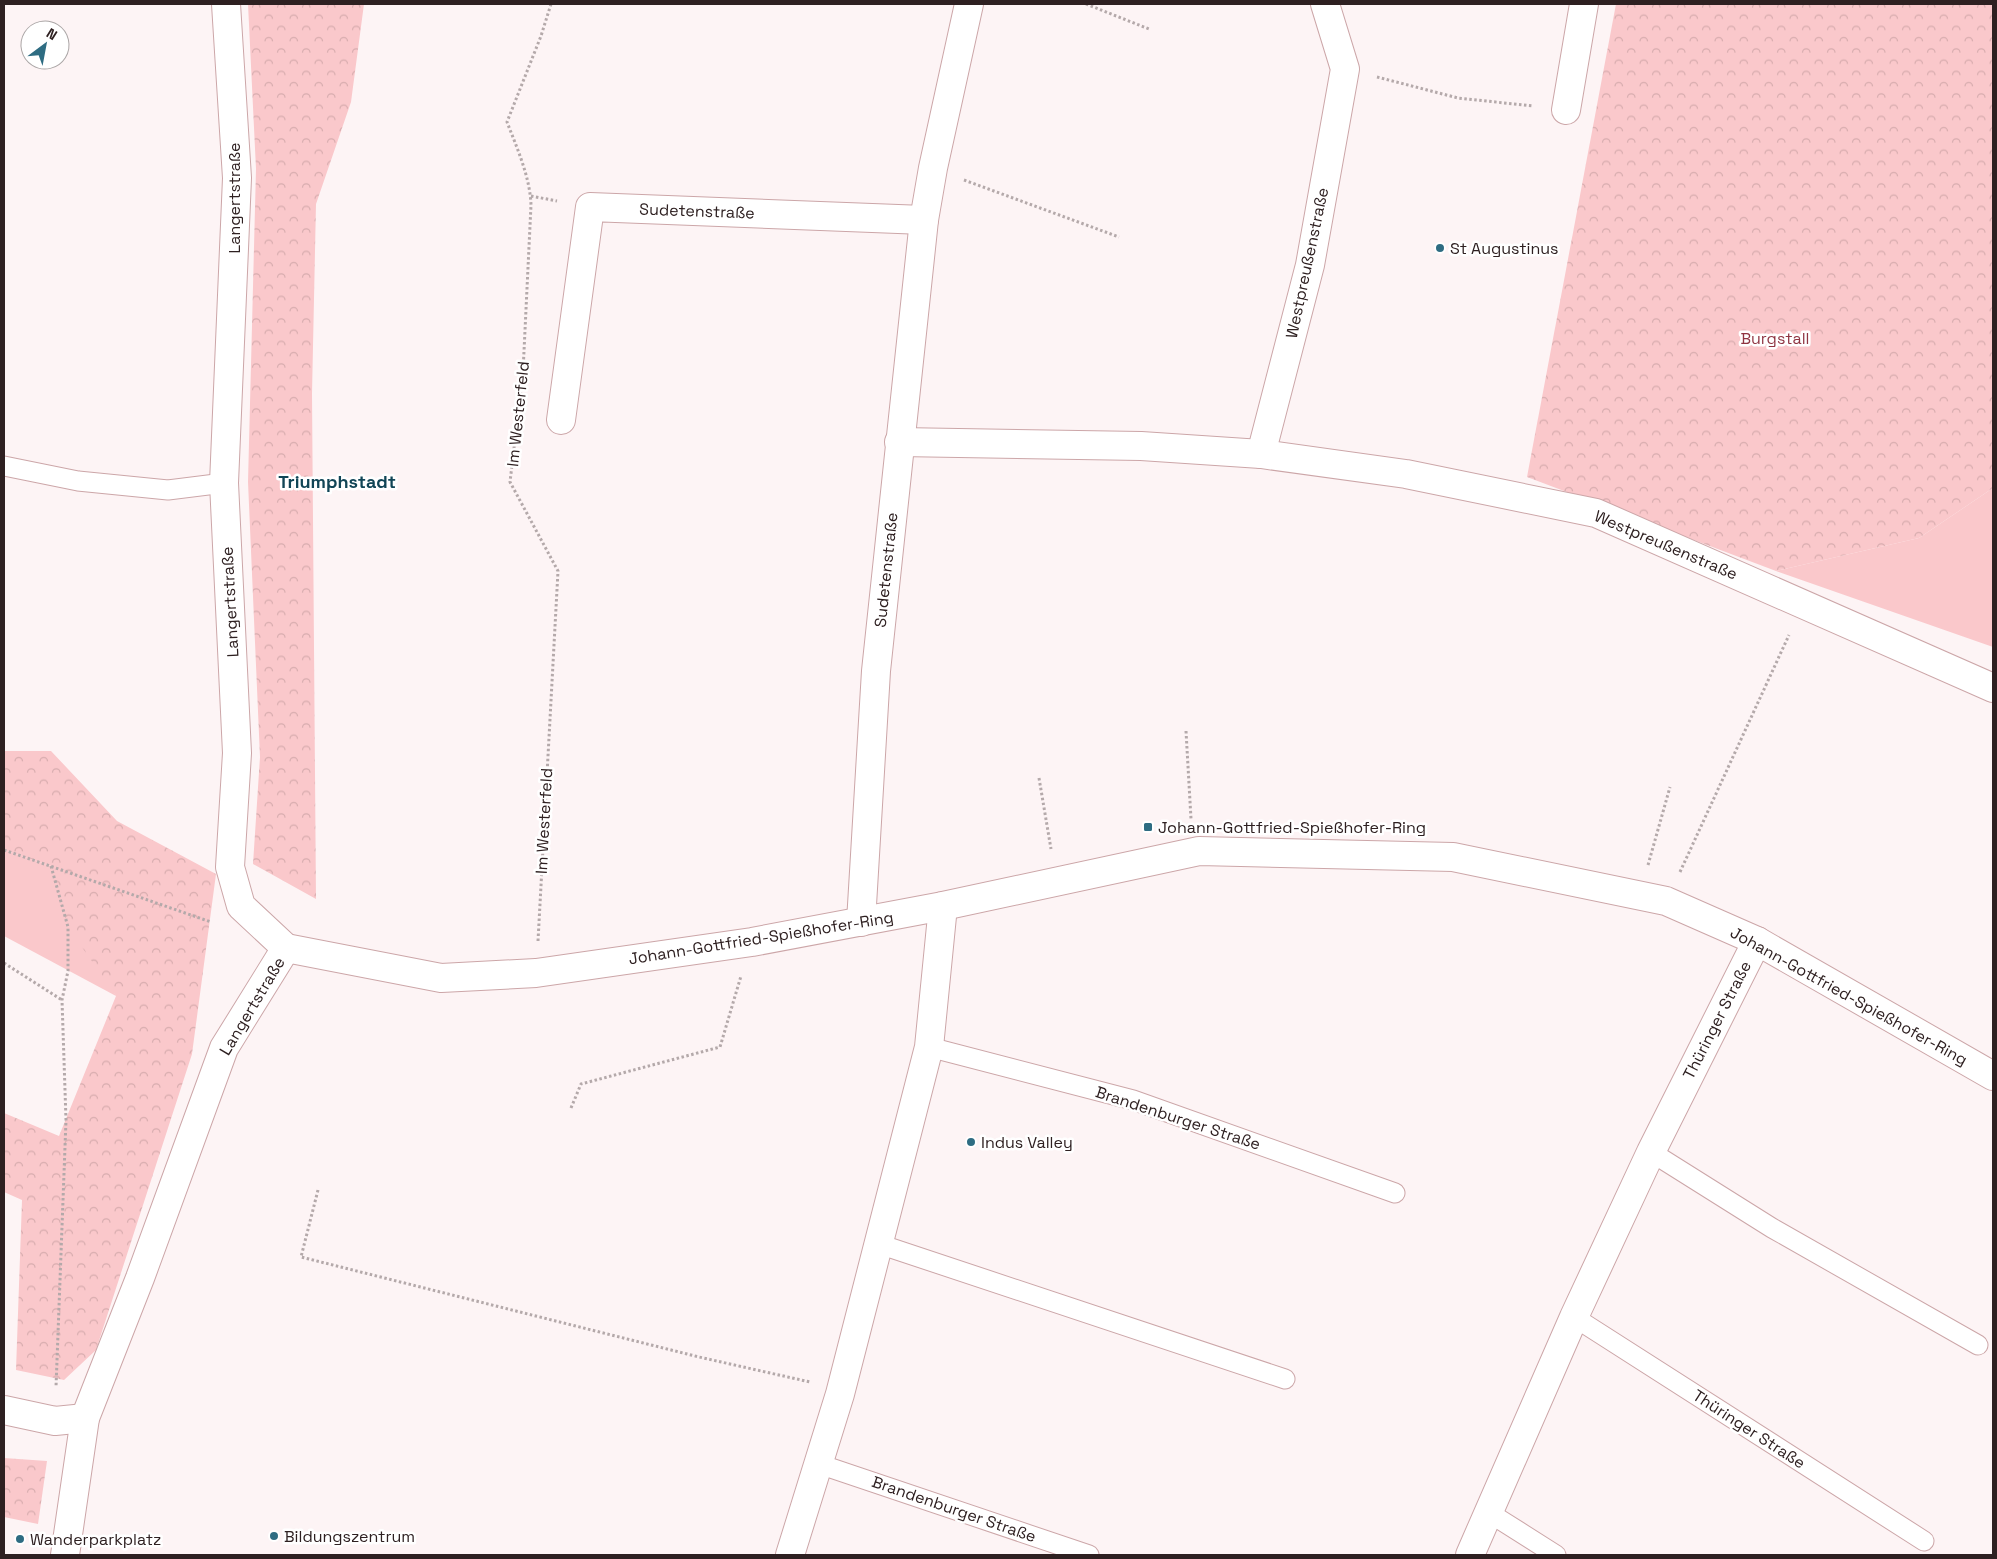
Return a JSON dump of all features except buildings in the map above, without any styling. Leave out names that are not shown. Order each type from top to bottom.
[{"type":"street","name":"Langertstraße","points":[[65,1555],[85,1418],[140,1278],[224,1048],[286,948],[241,906],[230,867],[237,753],[224,483],[236,178],[226,4]]},
{"type":"street","name":"Sudetenstraße","points":[[861,922],[876,671],[924,220],[933,168],[969,4]]},
{"type":"street","points":[[1325,4],[1345,69]]},
{"type":"street","points":[[1566,110],[1584,4]]},
{"type":"street","name":"Westpreußenstraße","points":[[1261,454],[1310,265],[1345,69]]},
{"type":"street","name":"Sudetenstraße","points":[[561,420],[590,207],[924,220]]},
{"type":"street","name":"Westpreußenstraße","points":[[899,442],[1141,446],[1261,454],[1406,474],[1596,513],[1993,688]]},
{"type":"street","name":"Johann-Gottfried-Spießhofer-Ring","points":[[286,948],[441,978],[536,973],[752,942],[861,922],[1199,851],[1453,857],[1666,901],[1757,941],[1993,1076]]},
{"type":"street","points":[[790,1555],[840,1394],[929,1046],[943,906]]},
{"type":"street","name":"Thüringer Straße","points":[[1470,1555],[1574,1317],[1651,1152],[1757,941]]},
{"type":"street","points":[[4,1410],[54,1421],[85,1418]]},
{"type":"lane","points":[[4,466],[78,481],[168,490],[224,483]]},
{"type":"lane","name":"Brandenburger Straße","points":[[929,1046],[1133,1100],[1395,1193]]},
{"type":"lane","points":[[1651,1152],[1772,1228],[1978,1345]]},
{"type":"lane","points":[[879,1244],[1285,1379]]},
{"type":"lane","name":"Thüringer Straße","points":[[1574,1317],[1924,1541]]},
{"type":"lane","name":"Brandenburger Straße","points":[[819,1464],[1089,1555]]},
{"type":"lane","points":[[1488,1512],[1556,1555]]},
{"type":"path","name":"Im Westerfeld","points":[[536,973],[558,571],[510,482],[523,372],[531,196],[519,154],[507,122],[541,36],[551,4]]},
{"type":"path","points":[[1086,4],[1149,29]]},
{"type":"path","points":[[1345,69],[1458,98],[1566,110]]},
{"type":"path","points":[[933,168],[1119,237]]},
{"type":"path","points":[[1666,901],[1792,627]]},
{"type":"path","points":[[1186,731],[1192,852]]},
{"type":"path","points":[[1039,778],[1056,882]]},
{"type":"path","points":[[1634,895],[1649,862],[1670,787]]},
{"type":"path","points":[[4,850],[213,922]]},
{"type":"path","points":[[51,866],[68,927],[68,971],[62,1000],[66,1120],[54,1421]]},
{"type":"path","points":[[571,1108],[581,1084],[720,1047],[752,942]]},
{"type":"path","points":[[4,963],[62,1000]]},
{"type":"path","points":[[318,1190],[301,1257],[698,1357],[822,1385],[840,1394]]},
{"type":"green space","points":[[248,4],[364,4],[351,102],[316,204],[312,394],[316,899],[253,864],[260,757],[248,482],[256,169]]},
{"type":"green space","name":"Burgstall","points":[[1616,4],[1993,4],[1993,488],[1919,538],[1776,571],[1527,477]]},
{"type":"green space","points":[[1993,488],[1993,647],[1776,571],[1919,538]]},
{"type":"green space","points":[[4,751],[51,751],[117,821],[216,874],[192,1054],[96,1350],[64,1380],[16,1370],[22,1200],[4,1192],[4,1113],[59,1136],[116,996],[68,927],[51,866],[4,850]]},
{"type":"green space","points":[[4,850],[51,866],[116,996],[4,936]]},
{"type":"green space","points":[[4,1458],[47,1461],[38,1524],[4,1517]]},
{"type":"place","name":"St Augustinus","points":[[1440,248]]},
{"type":"place","name":"Johann-Gottfried-Spießhofer-Ring","points":[[1148,827]]},
{"type":"place","name":"Indus Valley","points":[[971,1142]]},
{"type":"place","name":"Bildungszentrum","points":[[274,1536]]},
{"type":"place","name":"Wanderparkplatz","points":[[20,1539]]},
{"type":"district","name":"Triumphstadt","points":[[337,481]]}]
